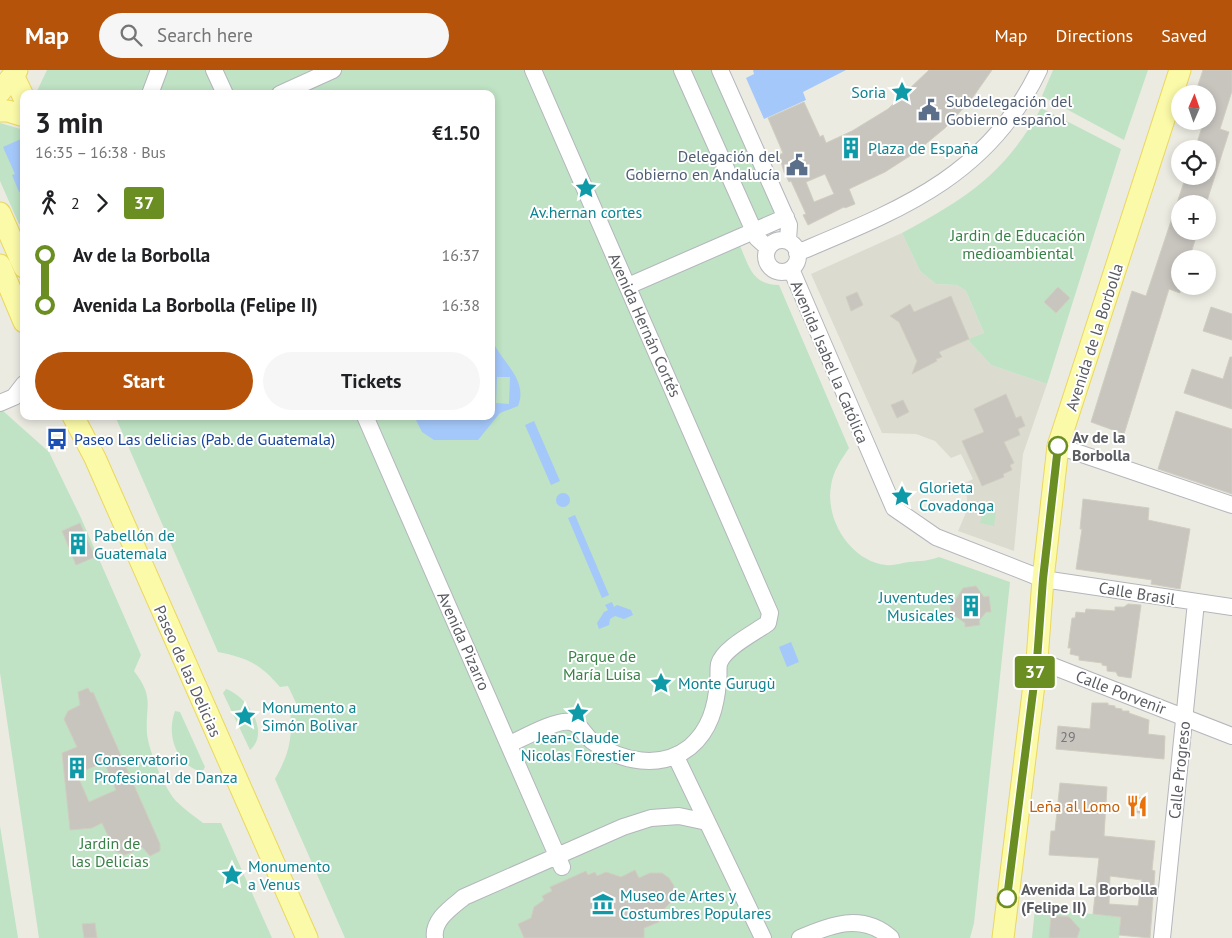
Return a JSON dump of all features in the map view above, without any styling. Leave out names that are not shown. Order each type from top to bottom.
[{"type":"main road","name":"Avenida de la Borbolla","points":[[1003,938],[1037,660],[1043,579],[1058,446],[1180,70]]},
{"type":"main road","points":[[0,92],[16,73]]},
{"type":"main road","points":[[16,73],[21,90]]},
{"type":"main road","points":[[0,111],[20,115]]},
{"type":"main road","points":[[0,213],[20,259]]},
{"type":"main road","points":[[0,267],[20,313]]},
{"type":"main road","name":"Paseo de las Delicias","points":[[75,420],[95,458],[307,938]]},
{"type":"main road","name":"Paseo de las Delicias","points":[[81,420],[95,458]]},
{"type":"street","points":[[152,90],[159,70]]},
{"type":"street","points":[[214,70],[223,90]]},
{"type":"street","points":[[289,90],[333,70]]},
{"type":"street","name":"Avenida Hernán Cortés","points":[[533,70],[769,609],[768,623],[734,644],[719,663],[717,696],[709,724],[690,747],[676,757]]},
{"type":"street","points":[[682,70],[757,238],[768,248]]},
{"type":"street","points":[[720,70],[789,224],[792,247],[796,262],[791,268],[781,271],[771,267],[766,258],[768,248],[776,241],[792,247],[906,206],[950,177],[978,154],[1001,130],[1019,107],[1039,70]]},
{"type":"street","points":[[628,286],[786,217]]},
{"type":"street","name":"Avenida Isabel la Católica","points":[[791,268],[894,508],[936,536]]},
{"type":"street","points":[[0,404],[14,397],[20,389]]},
{"type":"street","name":"Avenida Pizarro","points":[[367,420],[560,862]]},
{"type":"street","points":[[1058,446],[1232,505]]},
{"type":"street","name":"Calle Brasil","points":[[936,536],[1043,579],[1232,607]]},
{"type":"street","name":"Calle Progreso","points":[[1162,938],[1196,602]]},
{"type":"street","name":"Calle Porvenir","points":[[1037,660],[1185,716],[1232,736]]},
{"type":"street","points":[[510,744],[560,722],[570,722],[582,728],[590,740],[619,756],[637,761],[659,761],[676,757],[763,938]]},
{"type":"street","points":[[435,938],[434,932],[446,910],[464,897],[560,862],[623,827],[651,818],[679,816],[707,822]]},
{"type":"street","points":[[800,938],[827,927],[858,922],[877,928],[891,938]]},
{"type":"shaded area","points":[[902,233],[920,271],[936,284],[957,285],[966,291],[984,333],[970,339],[970,342],[991,365],[1047,384],[1023,454],[1014,551],[958,531],[968,508],[965,483],[973,479],[961,454],[951,458],[935,441],[916,434],[882,433],[811,274]]},
{"type":"green space","name":"Parque de María Luisa","points":[[47,70],[729,70],[796,222],[740,246],[749,267],[757,278],[763,282],[779,285],[849,448],[835,471],[831,486],[830,499],[836,524],[851,547],[861,556],[873,562],[892,565],[939,557],[1010,582],[974,923],[970,938],[345,938],[275,779],[284,762],[289,746],[291,729],[290,709],[297,705],[288,686],[280,687],[260,667],[238,657],[218,652],[117,420],[495,420],[495,90],[37,90]]},
{"type":"green space","points":[[1053,70],[1148,70],[1124,140],[1042,96]]},
{"type":"green space","name":"Jardin de Educación medioambiental","points":[[1041,108],[1121,149],[1047,384],[991,365],[970,342],[969,339],[984,333],[966,291],[957,285],[936,284],[920,271],[902,233],[946,208],[982,182],[1013,150]]},
{"type":"green space","points":[[0,123],[20,129],[20,224],[0,181]]},
{"type":"green space","name":"Jardin de las Delicias","points":[[2,410],[49,452],[81,518],[141,655],[134,671],[141,680],[147,695],[147,734],[162,779],[176,801],[203,823],[221,823],[272,938],[39,938],[0,673],[0,411]]},
{"type":"green space","points":[[983,510],[996,512],[994,526],[980,523]]},
{"type":"green space","points":[[226,689],[242,699],[254,715],[258,734],[256,742],[250,750],[223,693]]},
{"type":"green space","points":[[175,711],[180,712],[205,767],[202,772],[186,763],[175,748],[172,730]]},
{"type":"green space","points":[[0,826],[18,938],[0,938]]},
{"type":"green space","points":[[1035,908],[1121,917],[1119,938],[1032,938]]},
{"type":"water","points":[[753,70],[846,70],[803,92],[806,100],[764,119],[746,78],[754,74]]},
{"type":"water","points":[[20,139],[19,192],[12,175],[15,174],[3,147]]},
{"type":"water","points":[[495,346],[512,370],[520,387],[518,406],[500,413],[495,419]],"holes":[[[497,377],[510,377],[509,404],[496,403]]]},
{"type":"water","points":[[416,420],[494,420],[478,440],[434,440],[422,432]]},
{"type":"water","points":[[534,421],[560,481],[551,485],[525,425]]},
{"type":"water","points":[[560,493],[566,493],[570,500],[566,507],[560,507],[556,503],[556,497]]},
{"type":"water","points":[[575,515],[609,595],[602,598],[568,518]]},
{"type":"water","points":[[612,602],[614,607],[617,605],[631,610],[633,615],[624,619],[615,616],[610,619],[609,625],[599,629],[597,623],[604,612],[608,610],[605,605]]},
{"type":"water","points":[[791,642],[799,662],[787,667],[779,647]]},
{"type":"building","name":"Plaza de España","points":[[929,70],[992,70],[971,100],[945,128],[916,152],[885,172],[849,189],[855,204],[844,207],[808,225],[803,215],[806,214],[791,181],[789,182],[784,172],[779,155],[783,153],[768,118],[804,102],[820,137],[823,135],[826,143],[852,131],[888,109]],"holes":[[[825,174],[834,194],[814,202],[806,182]]]},
{"type":"building","points":[[1203,70],[1232,70],[1232,91],[1220,129],[1229,132],[1216,173],[1216,140],[1198,140],[1201,130],[1216,130],[1216,85],[1198,85]]},
{"type":"building","points":[[1183,185],[1212,185],[1209,195],[1180,195]]},
{"type":"building","points":[[1171,221],[1171,240],[1195,240],[1192,250],[1171,250],[1171,290],[1169,289],[1124,434],[1091,422],[1132,291],[1146,296]]},
{"type":"building","points":[[1058,287],[1070,298],[1056,313],[1044,302]]},
{"type":"building","points":[[857,292],[863,305],[851,311],[846,297]]},
{"type":"building","points":[[951,296],[969,339],[939,352],[942,357],[912,374],[917,361],[899,322],[890,316],[910,304],[914,312]]},
{"type":"building","points":[[1211,307],[1232,314],[1232,340],[1203,331]]},
{"type":"building","points":[[1230,357],[1232,357],[1232,409],[1184,393],[1192,369],[1223,379]]},
{"type":"building","points":[[1006,394],[1016,418],[1021,416],[1025,426],[1018,429],[1020,435],[1004,442],[1014,463],[1010,465],[1012,470],[1003,474],[1004,477],[982,486],[962,441],[984,432],[974,409]]},
{"type":"building","points":[[903,400],[909,412],[897,418],[891,405]]},
{"type":"building","points":[[1176,411],[1232,429],[1232,494],[1158,469]]},
{"type":"building","points":[[1083,499],[1149,508],[1148,520],[1190,529],[1180,589],[1151,584],[1152,580],[1076,569],[1082,529],[1080,529]]},
{"type":"building","name":"Pabellón de Guatemala","points":[[80,523],[95,557],[76,565],[62,531]]},
{"type":"building","name":"Juventudes Musicales","points":[[976,586],[984,597],[989,596],[991,612],[986,612],[979,621],[980,625],[965,627],[965,623],[955,616],[951,616],[950,601],[955,601],[963,588]]},
{"type":"building","points":[[1128,604],[1141,605],[1131,678],[1118,676],[1116,672],[1107,671],[1107,666],[1102,665],[1102,663],[1079,660],[1079,656],[1070,654],[1071,648],[1068,648],[1072,618],[1075,618],[1076,612],[1085,613],[1086,609],[1115,611],[1115,607],[1124,607]]},
{"type":"building","name":"Conservatorio Profesional de Danza","points":[[88,688],[91,693],[93,692],[160,844],[160,851],[150,856],[142,847],[125,855],[115,851],[102,823],[92,828],[70,830],[62,753],[77,747],[64,719],[68,711],[80,705],[78,692]],"holes":[[[104,762],[116,790],[89,802],[77,774]]]},
{"type":"building","points":[[1092,703],[1108,703],[1108,705],[1115,706],[1115,708],[1122,709],[1122,711],[1129,711],[1129,713],[1149,720],[1148,734],[1165,736],[1164,759],[1056,749],[1058,726],[1090,729]]},
{"type":"building","points":[[1060,783],[1107,787],[1104,836],[1155,841],[1152,870],[1155,871],[1150,938],[1119,935],[1121,917],[1093,914],[1099,858],[1049,855],[1051,831],[1055,831]],"holes":[[[1110,876],[1142,880],[1138,906],[1109,904]]]},
{"type":"building","points":[[1133,797],[1146,798],[1145,814],[1133,812]]},
{"type":"building","name":"Museo de Artes y Costumbres Populares","points":[[635,870],[639,878],[650,873],[662,873],[669,878],[674,886],[672,901],[663,910],[664,913],[657,916],[659,922],[644,928],[644,938],[524,938],[518,924],[531,918],[534,907],[544,900],[542,896],[552,891],[550,887],[586,871],[588,875],[595,872],[597,876],[606,872],[621,877]]},
{"type":"building","points":[[1051,915],[1069,917],[1080,929],[1077,938],[1049,938]]},
{"type":"building","points":[[95,923],[97,938],[84,938],[82,924]]},
{"type":"bus line","name":"37","points":[[1007,898],[1037,660],[1043,579],[1058,446]]},
{"type":"place","name":"Soria","points":[[902,92]]},
{"type":"place","name":"Subdelegación del Gobierno español","points":[[929,110]]},
{"type":"place","name":"Plaza de España","points":[[851,148]]},
{"type":"place","name":"Delegación del Gobierno en Andalucía","points":[[797,165]]},
{"type":"place","name":"Av.hernan cortes","points":[[586,188]]},
{"type":"place","name":"Paseo Las delicias (Pab. de Guatemala)","points":[[57,439]]},
{"type":"place","name":"Av de la Borbolla","points":[[1058,446]]},
{"type":"place","name":"Glorieta Covadonga","points":[[902,496]]},
{"type":"place","name":"Pabellón de Guatemala","points":[[78,544]]},
{"type":"place","name":"Juventudes Musicales","points":[[971,606]]},
{"type":"place","name":"Monte Gurugù","points":[[661,683]]},
{"type":"place","name":"Jean-Claude Nicolas Forestier","points":[[578,713]]},
{"type":"place","name":"Monumento a Simón Bolivar","points":[[245,716]]},
{"type":"place","name":"Conservatorio Profesional de Danza","points":[[77,768]]},
{"type":"place","name":"Leña al Lomo","points":[[1137,806]]},
{"type":"place","name":"Monumento a Venus","points":[[232,875]]},
{"type":"place","name":"Avenida La Borbolla (Felipe II)","points":[[1007,898]]},
{"type":"place","name":"Museo de Artes y Costumbres Populares","points":[[603,904]]}]
